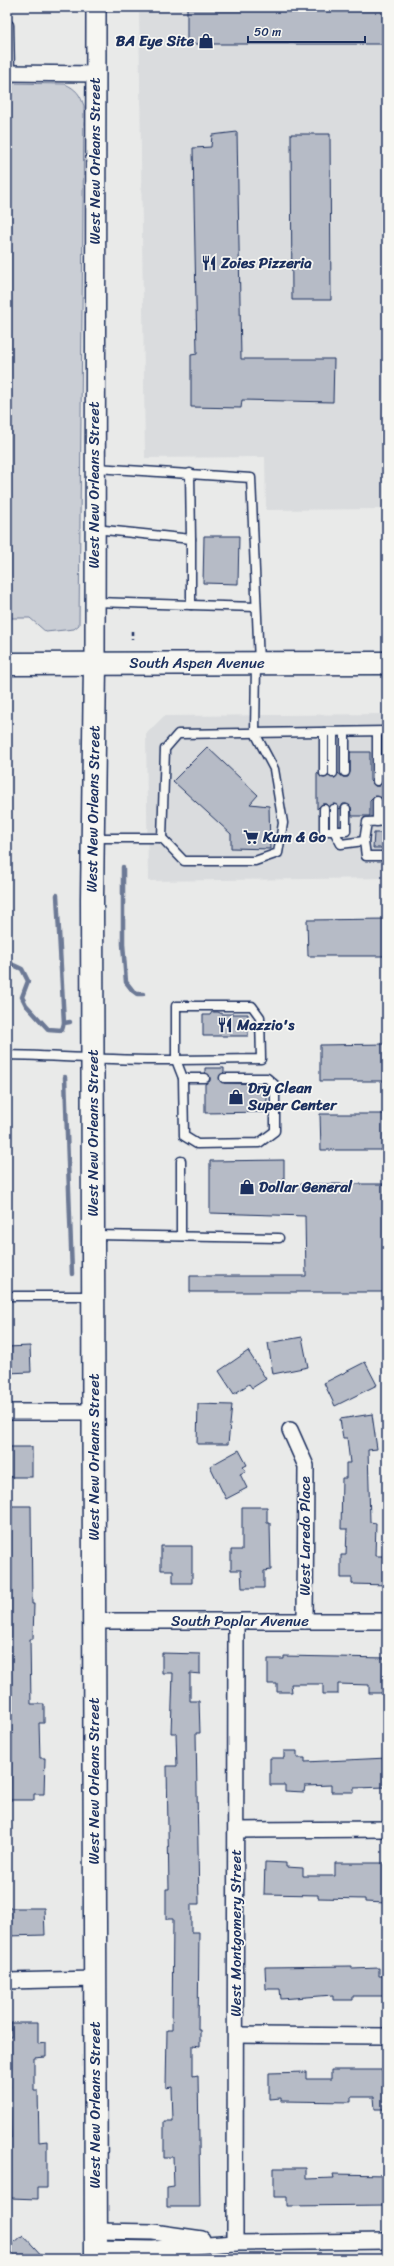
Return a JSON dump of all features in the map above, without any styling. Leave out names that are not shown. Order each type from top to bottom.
[{"type":"main road","name":"South Aspen Avenue","points":[[7,664],[387,663]]},
{"type":"main road","name":"West New Orleans Street","points":[[95,664],[93,838],[93,1235],[96,2246]]},
{"type":"street","name":"West New Orleans Street","points":[[95,664],[96,7]]},
{"type":"street","points":[[8,73],[96,74]]},
{"type":"street","points":[[7,1412],[94,1412]]},
{"type":"street","name":"West Laredo Place","points":[[290,1430],[306,1466],[305,1622]]},
{"type":"street","name":"South Poplar Avenue","points":[[94,1621],[387,1622]]},
{"type":"street","name":"West Montgomery Street","points":[[235,2243],[237,1830],[236,1622]]},
{"type":"street","points":[[237,1830],[387,1829]]},
{"type":"street","points":[[7,1980],[95,1979]]},
{"type":"street","points":[[236,2036],[387,2036]]},
{"type":"street","points":[[96,2246],[153,2232],[235,2243],[387,2241]]},
{"type":"lane","points":[[7,25],[9,25],[8,73]]},
{"type":"lane","points":[[95,468],[251,478],[257,663],[255,733],[274,769],[283,823],[278,853],[255,861],[184,861],[162,838],[165,749],[178,734],[255,733],[324,732],[377,732],[387,731],[387,781]]},
{"type":"lane","points":[[190,473],[191,605]]},
{"type":"lane","points":[[95,529],[191,539]]},
{"type":"lane","points":[[94,602],[256,607]]},
{"type":"lane","points":[[324,732],[324,773]]},
{"type":"lane","points":[[333,732],[333,773]]},
{"type":"lane","points":[[345,732],[345,772]]},
{"type":"lane","points":[[377,732],[377,781]]},
{"type":"lane","points":[[386,800],[387,821],[367,822],[364,841],[366,856],[387,856]]},
{"type":"lane","points":[[376,822],[377,801]]},
{"type":"lane","points":[[324,809],[324,831],[346,831],[346,809]]},
{"type":"lane","points":[[334,809],[334,831],[341,844],[364,841]]},
{"type":"lane","points":[[93,838],[162,838]]},
{"type":"lane","points":[[7,1055],[176,1060],[261,1059],[260,1017],[252,1006],[176,1006],[176,1060],[182,1078],[184,1136],[197,1144],[259,1143],[275,1132],[275,1085],[267,1078],[224,1078]]},
{"type":"lane","points":[[182,1078],[205,1078]]},
{"type":"lane","points":[[181,1161],[181,1236]]},
{"type":"lane","points":[[93,1235],[279,1238]]},
{"type":"lane","points":[[7,1296],[94,1296]]},
{"type":"path","points":[[132,630],[132,639]]},
{"type":"shaded area","points":[[139,7],[387,7],[387,509],[266,510],[265,457],[145,458]]},
{"type":"shaded area","points":[[7,83],[65,84],[77,92],[84,106],[79,625],[74,629],[46,632],[30,618],[7,618]]},
{"type":"shaded area","points":[[387,714],[387,878],[148,881],[146,734],[164,716]]},
{"type":"building","points":[[187,7],[387,7],[387,44],[187,44]]},
{"type":"building","points":[[237,132],[241,359],[334,359],[333,402],[242,400],[241,408],[191,407],[191,355],[197,354],[193,148],[211,147],[212,135]]},
{"type":"building","points":[[291,134],[330,134],[331,300],[292,300]]},
{"type":"building","points":[[204,536],[239,536],[238,584],[203,583]]},
{"type":"building","name":"Kum & Go","points":[[207,747],[258,795],[250,804],[269,806],[270,849],[231,848],[231,834],[173,781]]},
{"type":"building","points":[[350,752],[370,752],[370,781],[375,786],[379,786],[382,783],[387,786],[387,795],[381,798],[375,796],[370,801],[370,816],[352,816],[351,807],[346,804],[343,804],[340,809],[334,804],[329,807],[326,804],[322,804],[317,809],[317,773],[324,778],[328,776],[335,778],[338,773],[343,777],[348,777],[350,772]]},
{"type":"building","points":[[374,833],[387,833],[387,848],[373,848]]},
{"type":"building","points":[[387,919],[387,956],[308,956],[307,920]]},
{"type":"building","name":"Mazzio's","points":[[212,1012],[222,1014],[248,1014],[248,1036],[203,1036],[203,1015],[210,1015]]},
{"type":"building","points":[[387,1044],[387,1081],[320,1081],[320,1045]]},
{"type":"building","name":"Dry Clean Super Center","points":[[205,1068],[224,1068],[224,1072],[219,1078],[224,1083],[267,1085],[267,1112],[205,1113],[205,1084],[210,1081],[210,1078],[205,1072]]},
{"type":"building","points":[[320,1114],[387,1114],[387,1150],[321,1150]]},
{"type":"building","points":[[284,1160],[284,1184],[387,1184],[387,1292],[190,1292],[190,1276],[306,1276],[305,1216],[210,1213],[210,1161]]},
{"type":"building","points":[[302,1337],[308,1367],[273,1374],[268,1343]]},
{"type":"building","points":[[30,1346],[31,1372],[7,1373],[7,1347]]},
{"type":"building","points":[[248,1351],[266,1379],[252,1388],[249,1384],[234,1394],[219,1371]]},
{"type":"building","points":[[365,1362],[377,1385],[335,1406],[324,1383]]},
{"type":"building","points":[[198,1404],[232,1405],[228,1444],[197,1444]]},
{"type":"building","points":[[372,1414],[377,1449],[368,1450],[370,1522],[376,1523],[375,1556],[387,1556],[387,1585],[352,1584],[352,1578],[341,1578],[341,1555],[346,1555],[347,1529],[341,1529],[342,1478],[346,1478],[346,1463],[350,1463],[347,1438],[343,1438],[340,1419]]},
{"type":"building","points":[[7,1447],[32,1447],[32,1477],[7,1477]]},
{"type":"building","points":[[239,1450],[247,1465],[243,1467],[246,1471],[240,1474],[247,1488],[226,1499],[210,1466]]},
{"type":"building","points":[[7,1506],[31,1506],[32,1604],[34,1604],[33,1639],[30,1639],[31,1704],[44,1704],[44,1723],[39,1723],[40,1758],[45,1758],[44,1794],[34,1794],[34,1800],[10,1800],[11,1743],[9,1743],[7,1690]]},
{"type":"building","points":[[242,1507],[267,1507],[267,1523],[270,1523],[271,1570],[264,1571],[264,1588],[242,1588],[241,1570],[231,1570],[231,1550],[242,1550]]},
{"type":"building","points":[[161,1546],[192,1546],[192,1583],[173,1583],[173,1570],[161,1570]]},
{"type":"building","points":[[162,1653],[200,1654],[200,1674],[190,1673],[190,1701],[199,1701],[200,1733],[196,1733],[199,1904],[191,1904],[191,1932],[199,1932],[198,2030],[200,2030],[200,2046],[193,2045],[193,2076],[198,2075],[200,2207],[167,2207],[167,2188],[174,2187],[173,2157],[164,2157],[164,2121],[173,2121],[172,2087],[166,2088],[167,2030],[172,2030],[173,1919],[166,1919],[166,1889],[169,1889],[167,1766],[177,1766],[176,1733],[171,1733],[173,1673],[162,1673]]},
{"type":"building","points":[[284,1656],[387,1658],[387,1685],[385,1685],[385,1693],[369,1693],[369,1685],[338,1684],[338,1694],[323,1694],[323,1684],[291,1684],[292,1692],[277,1692],[277,1684],[268,1684],[268,1659],[284,1659]]},
{"type":"building","points":[[284,1751],[297,1751],[297,1758],[305,1758],[305,1762],[387,1758],[387,1787],[354,1788],[354,1792],[331,1792],[331,1785],[305,1786],[304,1792],[285,1791],[285,1785],[270,1785],[270,1758],[284,1758]]},
{"type":"building","points":[[265,1862],[286,1863],[286,1867],[303,1868],[303,1876],[335,1876],[335,1863],[385,1863],[387,1890],[385,1890],[385,1903],[365,1902],[365,1899],[318,1898],[318,1895],[264,1894]]},
{"type":"building","points":[[8,1908],[44,1908],[45,1935],[8,1936]]},
{"type":"building","points":[[352,1966],[352,1969],[379,1968],[379,1976],[387,1976],[387,1996],[353,1996],[353,2000],[333,2000],[333,1995],[281,1999],[280,1989],[266,1989],[265,1967]]},
{"type":"building","points":[[11,2023],[38,2023],[38,2044],[46,2043],[46,2057],[34,2058],[34,2091],[38,2091],[39,2142],[47,2141],[47,2188],[38,2188],[38,2199],[10,2198],[10,2187],[7,2187],[7,2138],[11,2138],[10,2110],[7,2110],[7,2088],[10,2088],[7,2037],[11,2037]]},
{"type":"building","points":[[331,2070],[387,2070],[387,2109],[375,2109],[374,2097],[351,2097],[351,2102],[281,2101],[281,2098],[269,2099],[269,2073],[306,2072],[306,2079],[331,2079]]},
{"type":"building","points":[[274,2168],[306,2168],[306,2179],[334,2178],[333,2174],[387,2175],[387,2205],[287,2206],[287,2197],[274,2197]]},
{"type":"building","points":[[23,2235],[45,2259],[7,2259],[7,2249]]},
{"type":"waterway","points":[[123,867],[123,944],[126,982],[137,994],[143,994]]},
{"type":"waterway","points":[[57,895],[64,1023]]},
{"type":"waterway","points":[[7,962],[22,969],[28,981],[22,997],[26,1005],[48,1029],[62,1030],[64,1023],[70,1022]]},
{"type":"waterway","points":[[65,1077],[72,1274]]},
{"type":"place","name":"BA Eye Site","points":[[206,41]]},
{"type":"place","name":"Zoies Pizzeria","points":[[209,263]]},
{"type":"place","name":"Kum & Go","points":[[251,837]]},
{"type":"place","name":"Mazzio's","points":[[225,1025]]},
{"type":"place","name":"Dry Clean Super Center","points":[[236,1097]]},
{"type":"place","name":"Dollar General","points":[[247,1187]]}]
